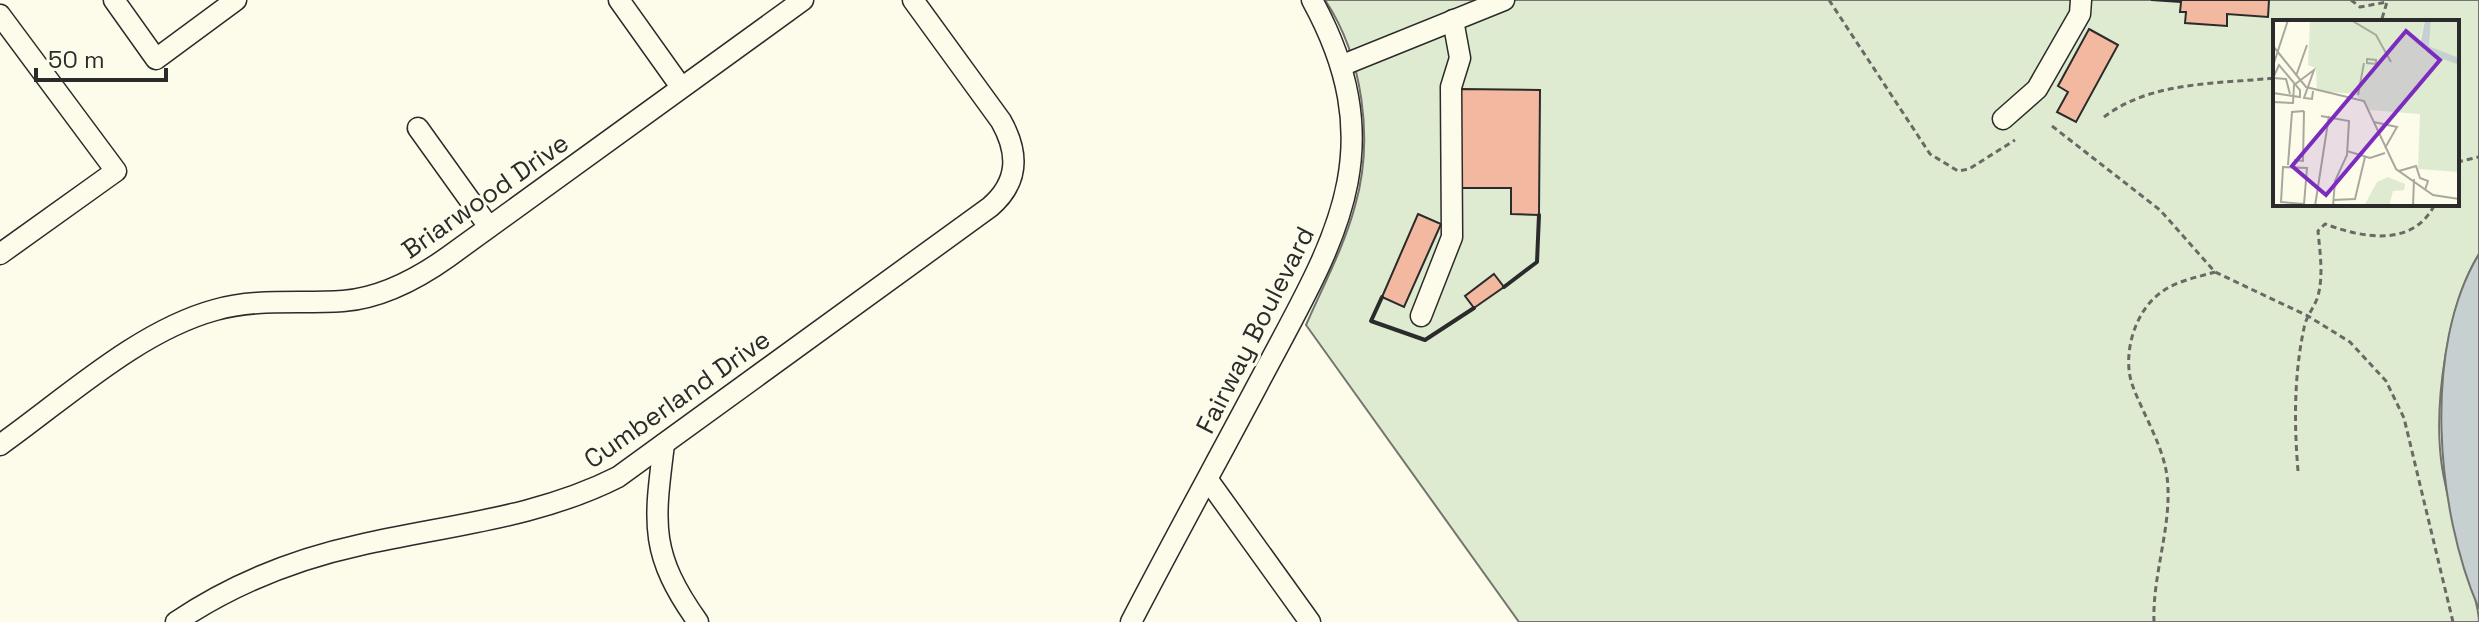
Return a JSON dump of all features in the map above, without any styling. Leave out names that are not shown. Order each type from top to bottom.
[{"type":"street","points":[[114,0],[156,59],[236,0]]},
{"type":"street","points":[[619,0],[681,87]]},
{"type":"street","name":"Briarwood Drive","points":[[0,445],[140,345],[185,320],[248,303],[344,301],[378,294],[431,268],[803,0]]},
{"type":"street","name":"Cumberland Drive","points":[[176,622],[232,589],[295,563],[358,545],[534,510],[578,497],[618,477],[990,207],[1007,189],[1015,165],[1011,142],[1001,121],[913,0]]},
{"type":"street","name":"Fairway Boulevard","points":[[1131,622],[1309,289],[1342,210],[1352,137],[1343,65],[1312,0]]},
{"type":"street","points":[[1343,65],[1504,0]]},
{"type":"street","points":[[2003,119],[2037,89],[2080,14],[2081,0]]},
{"type":"street","points":[[0,15],[116,171],[0,254]]},
{"type":"street","points":[[1421,316],[1452,237],[1451,87],[1460,58],[1453,20]]},
{"type":"street","points":[[418,128],[489,227]]},
{"type":"street","points":[[664,444],[657,505],[659,552],[679,595],[698,622]]},
{"type":"street","points":[[1208,480],[1310,622]]},
{"type":"path","points":[[1829,0],[1930,154],[1958,171],[1969,169],[2015,140]]},
{"type":"path","points":[[2351,0],[2360,7],[2387,2],[2382,20]]},
{"type":"path","points":[[2104,117],[2124,102],[2151,93],[2273,78]]},
{"type":"path","points":[[2052,126],[2160,210],[2215,272],[2308,316],[2350,342],[2386,381],[2404,418],[2453,622]]},
{"type":"path","points":[[2459,162],[2479,157]]},
{"type":"path","points":[[2298,471],[2295,403],[2308,316],[2317,298],[2321,258],[2318,231],[2325,224],[2369,238],[2392,236],[2420,226],[2434,206]]},
{"type":"path","points":[[2154,622],[2153,602],[2164,530],[2166,471],[2131,382],[2127,350],[2144,313],[2162,291],[2215,272]]},
{"type":"green space","points":[[1325,0],[2479,0],[2479,254],[2458,301],[2451,328],[2439,415],[2444,476],[2479,622],[1519,622],[1306,325],[1339,251],[1361,181],[1364,127],[1356,73],[1348,47]]},
{"type":"shaded area","points":[[2479,254],[2479,609],[2464,569],[2453,525],[2445,478],[2442,430],[2443,381],[2449,335],[2461,292]]},
{"type":"building","points":[[2151,0],[2269,0],[2268,17],[2227,14],[2227,26],[2185,23],[2186,12],[2180,12],[2181,2]]},
{"type":"building","points":[[2089,29],[2118,45],[2076,122],[2057,112],[2068,92],[2058,86]]},
{"type":"building","points":[[1460,89],[1540,90],[1539,215],[1511,214],[1511,188],[1459,188]]},
{"type":"building","points":[[1418,214],[1441,224],[1404,307],[1382,297]]},
{"type":"building","points":[[1494,274],[1504,287],[1474,308],[1465,296]]},
{"type":"wall","points":[[1504,287],[1537,262],[1539,215]]},
{"type":"wall","points":[[1382,297],[1371,321],[1425,340],[1474,308]]}]
